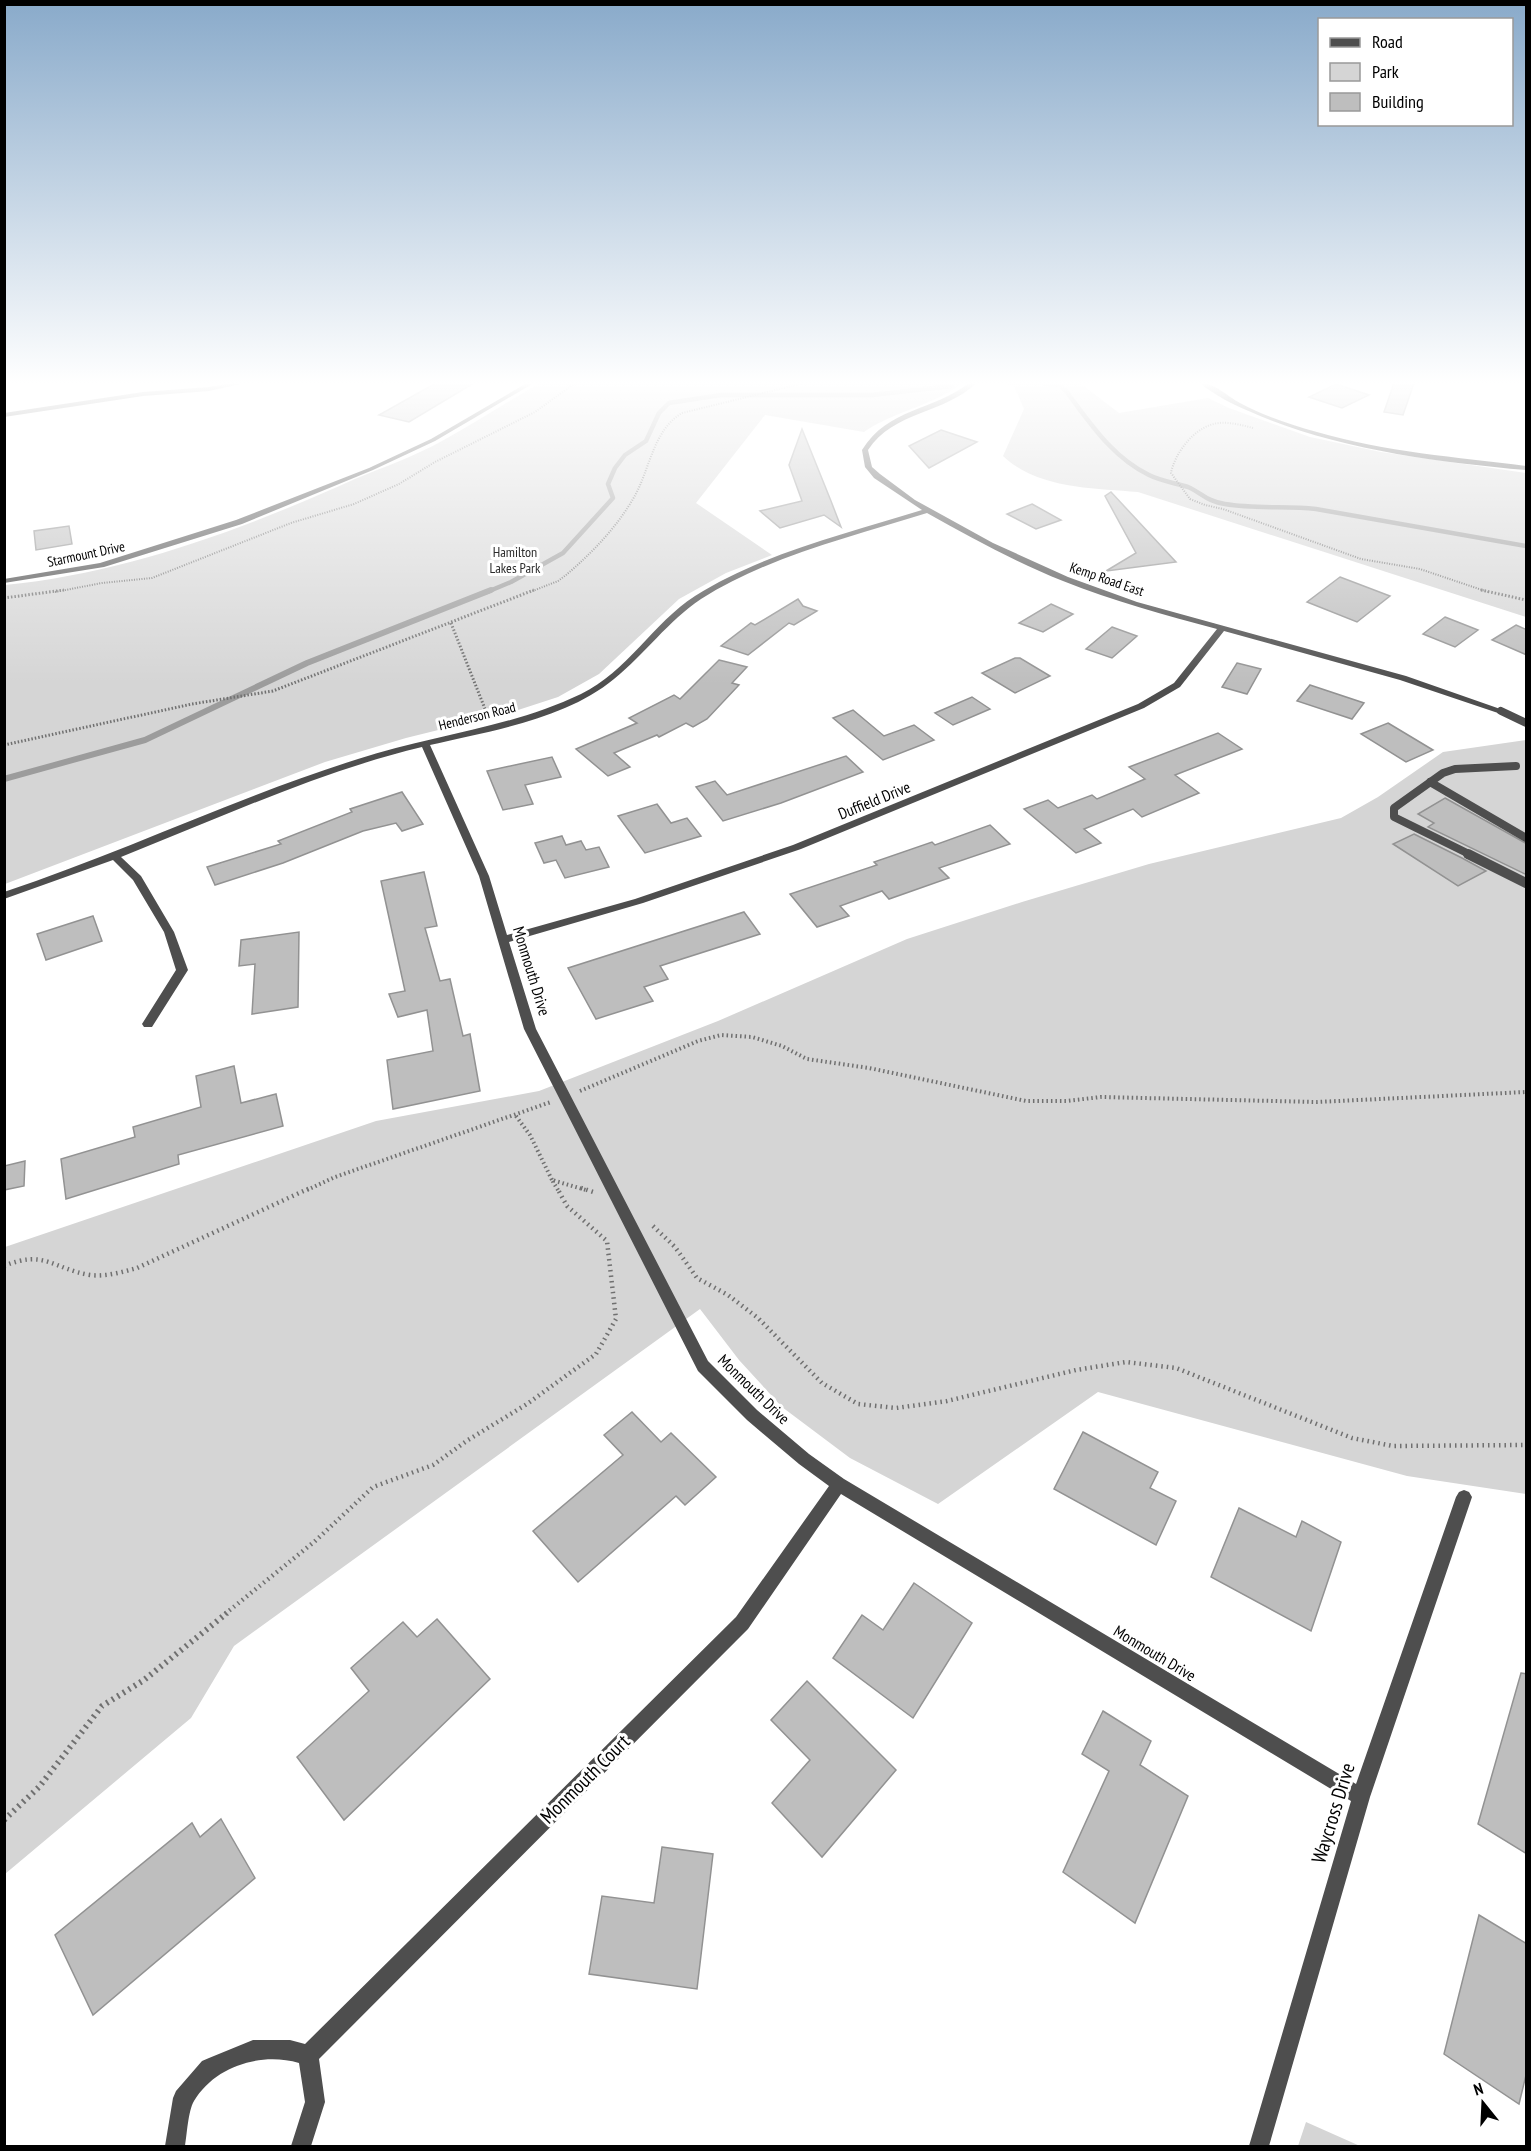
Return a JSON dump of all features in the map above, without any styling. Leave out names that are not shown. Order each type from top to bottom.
[{"type":"street","name":"Starmount Drive","points":[[4,581],[101,565],[176,543],[249,518],[335,483]]},
{"type":"street","name":"Kemp Road East","points":[[888,483],[927,511],[990,545],[1065,579],[1134,604],[1403,678],[1501,711]]},
{"type":"street","name":"Henderson Road","points":[[4,896],[360,762],[565,704],[597,689],[626,665],[670,620],[698,597],[736,578],[783,559],[927,511]]},
{"type":"street","name":"Duffield Drive","points":[[504,940],[639,901],[797,847],[1120,715],[1177,685],[1221,629]]},
{"type":"street","name":"Monmouth Drive","points":[[425,743],[484,876],[531,1029],[703,1366],[752,1415],[804,1459],[839,1484],[1361,1797]]},
{"type":"street","points":[[113,855],[138,878],[169,932],[182,970],[148,1024]]},
{"type":"street","name":"Monmouth Court","points":[[308,2055],[742,1623],[839,1484]]},
{"type":"street","name":"Waycross Drive","points":[[1259,2146],[1361,1797],[1464,1497]]},
{"type":"street","points":[[175,2146],[183,2098],[209,2068],[253,2050],[290,2050],[308,2055],[315,2102],[301,2146]]},
{"type":"lane","points":[[1501,711],[1527,723]]},
{"type":"lane","points":[[1516,766],[1455,769],[1443,773],[1394,808],[1394,817],[1527,883]]},
{"type":"lane","points":[[1430,782],[1527,838]]},
{"type":"path","points":[[4,745],[273,691],[558,581],[572,572],[628,509],[641,483]]},
{"type":"path","points":[[1179,483],[1190,499],[1205,506],[1223,509],[1361,559],[1420,569],[1480,590],[1527,600]]},
{"type":"path","points":[[451,623],[492,726]]},
{"type":"path","points":[[4,1266],[27,1257],[43,1258],[85,1274],[107,1276],[137,1268],[335,1178],[516,1116],[698,1041],[721,1035],[753,1037],[782,1046],[807,1059],[869,1068],[1026,1101],[1066,1101],[1101,1097],[1317,1102],[1527,1092]]},
{"type":"path","points":[[4,1820],[39,1787],[102,1706],[144,1680],[314,1542],[373,1487],[433,1465],[468,1440],[527,1404],[596,1354],[616,1319],[607,1241],[567,1206],[530,1135],[516,1116]]},
{"type":"path","points":[[552,1180],[618,1199]]},
{"type":"path","points":[[649,1222],[675,1247],[697,1278],[728,1295],[758,1318],[822,1383],[858,1404],[896,1408],[947,1401],[1076,1370],[1126,1362],[1176,1368],[1352,1438],[1393,1446],[1527,1445]]},
{"type":"green space","name":"Hamilton Lakes Park","points":[[346,483],[711,483],[696,503],[772,555],[726,573],[679,599],[599,674],[558,697],[515,711],[406,738],[325,762],[5,884],[5,585],[50,579],[140,559],[270,515]]},
{"type":"green space","points":[[1060,483],[1526,483],[1526,617],[1138,492]]},
{"type":"green space","points":[[1526,740],[1526,1494],[1407,1476],[1098,1392],[938,1504],[850,1458],[782,1407],[739,1360],[700,1309],[234,1646],[191,1718],[5,1874],[5,1247],[376,1121],[539,1091],[718,1021],[907,939],[1149,864],[1341,818],[1378,797],[1443,752]]},
{"type":"green space","points":[[1306,2122],[1360,2146],[1298,2146]]},
{"type":"building","points":[[796,483],[824,483],[841,527],[824,515],[780,528],[760,511],[802,501]]},
{"type":"building","points":[[1111,492],[1176,562],[1106,571],[1136,553],[1105,496]]},
{"type":"building","points":[[1032,504],[1061,520],[1036,529],[1007,514]]},
{"type":"building","points":[[69,526],[72,544],[36,550],[34,531]]},
{"type":"building","points":[[1340,577],[1390,596],[1357,622],[1307,602]]},
{"type":"building","points":[[798,599],[803,606],[817,611],[794,625],[789,623],[748,655],[721,646],[751,623],[755,625]]},
{"type":"building","points":[[1051,604],[1073,614],[1043,632],[1019,623]]},
{"type":"building","points":[[1445,617],[1478,630],[1455,647],[1423,634]]},
{"type":"building","points":[[1516,625],[1527,630],[1527,655],[1492,640]]},
{"type":"building","points":[[1112,627],[1137,636],[1112,658],[1086,649]]},
{"type":"building","points":[[1015,658],[1020,658],[1050,676],[1015,693],[982,673]]},
{"type":"building","points":[[719,660],[747,667],[732,683],[739,685],[707,719],[693,727],[686,723],[659,737],[657,735],[614,753],[630,767],[608,776],[576,749],[637,723],[629,718],[674,695],[680,699]]},
{"type":"building","points":[[1237,663],[1261,669],[1247,694],[1222,687]]},
{"type":"building","points":[[1310,685],[1364,703],[1352,719],[1297,701]]},
{"type":"building","points":[[972,697],[990,709],[953,725],[935,713]]},
{"type":"building","points":[[853,710],[884,736],[914,725],[934,740],[883,760],[833,718]]},
{"type":"building","points":[[1388,723],[1433,750],[1406,762],[1361,734]]},
{"type":"building","points":[[1218,733],[1242,749],[1175,775],[1199,793],[1142,817],[1133,809],[1084,829],[1101,843],[1076,853],[1024,809],[1048,800],[1058,808],[1092,795],[1097,799],[1145,779],[1129,767]]},
{"type":"building","points":[[846,756],[863,772],[781,803],[723,821],[696,787],[715,781],[727,795]]},
{"type":"building","points":[[552,757],[561,777],[525,785],[533,804],[503,810],[487,771]]},
{"type":"building","points":[[402,792],[423,824],[402,831],[396,823],[363,831],[283,863],[215,885],[207,867],[281,844],[278,841],[352,812],[350,809]]},
{"type":"building","points":[[1445,798],[1527,844],[1527,875],[1428,827],[1434,823],[1418,814]]},
{"type":"building","points":[[657,804],[671,823],[687,818],[701,836],[645,853],[618,816]]},
{"type":"building","points":[[990,825],[1010,844],[939,868],[949,878],[889,899],[882,891],[840,906],[849,916],[817,927],[790,894],[877,865],[874,862],[932,842],[935,845]]},
{"type":"building","points":[[1414,834],[1486,871],[1458,886],[1393,844]]},
{"type":"building","points":[[562,836],[566,845],[581,841],[586,850],[599,847],[609,867],[565,878],[556,860],[544,863],[535,843]]},
{"type":"building","points":[[424,872],[437,926],[425,928],[440,981],[450,979],[463,1036],[470,1034],[480,1091],[393,1109],[387,1060],[433,1051],[427,1010],[398,1017],[389,994],[405,991],[381,881]]},
{"type":"building","points":[[744,912],[760,934],[660,966],[668,979],[644,987],[653,1001],[596,1019],[568,968]]},
{"type":"building","points":[[93,916],[102,941],[46,960],[37,934]]},
{"type":"building","points":[[299,932],[298,1007],[252,1014],[255,964],[239,966],[241,940]]},
{"type":"building","points":[[234,1066],[241,1103],[276,1094],[283,1126],[178,1155],[179,1164],[66,1199],[61,1159],[135,1137],[133,1127],[201,1107],[196,1076]]},
{"type":"building","points":[[25,1161],[24,1186],[4,1190],[4,1166]]},
{"type":"building","points":[[632,1412],[661,1442],[671,1433],[716,1477],[685,1505],[676,1496],[578,1582],[533,1531],[623,1455],[604,1435]]},
{"type":"building","points":[[1083,1432],[1158,1472],[1150,1488],[1176,1501],[1156,1545],[1054,1489]]},
{"type":"building","points":[[1239,1508],[1296,1537],[1302,1521],[1341,1542],[1311,1631],[1211,1577]]},
{"type":"building","points":[[914,1583],[972,1623],[913,1718],[833,1658],[862,1615],[883,1630]]},
{"type":"building","points":[[437,1619],[490,1679],[344,1820],[297,1757],[369,1691],[351,1668],[403,1622],[417,1637]]},
{"type":"building","points":[[1521,1673],[1527,1674],[1527,1854],[1478,1824]]},
{"type":"building","points":[[807,1681],[896,1770],[822,1857],[772,1803],[810,1760],[771,1720]]},
{"type":"building","points":[[1103,1711],[1151,1741],[1140,1765],[1188,1796],[1135,1923],[1063,1872],[1109,1771],[1082,1754]]},
{"type":"building","points":[[221,1819],[255,1878],[93,2015],[55,1935],[192,1823],[200,1837]]},
{"type":"building","points":[[662,1847],[713,1854],[697,1989],[589,1974],[602,1896],[654,1903]]},
{"type":"building","points":[[1479,1915],[1527,1944],[1527,2071],[1519,2104],[1444,2054]]},
{"type":"waterway","points":[[487,592],[511,582],[563,553],[613,498],[608,483]]},
{"type":"waterway","points":[[1174,483],[1225,504],[1316,509],[1526,546]]},
{"type":"waterway","points":[[4,779],[145,740],[307,663],[491,590]]}]
